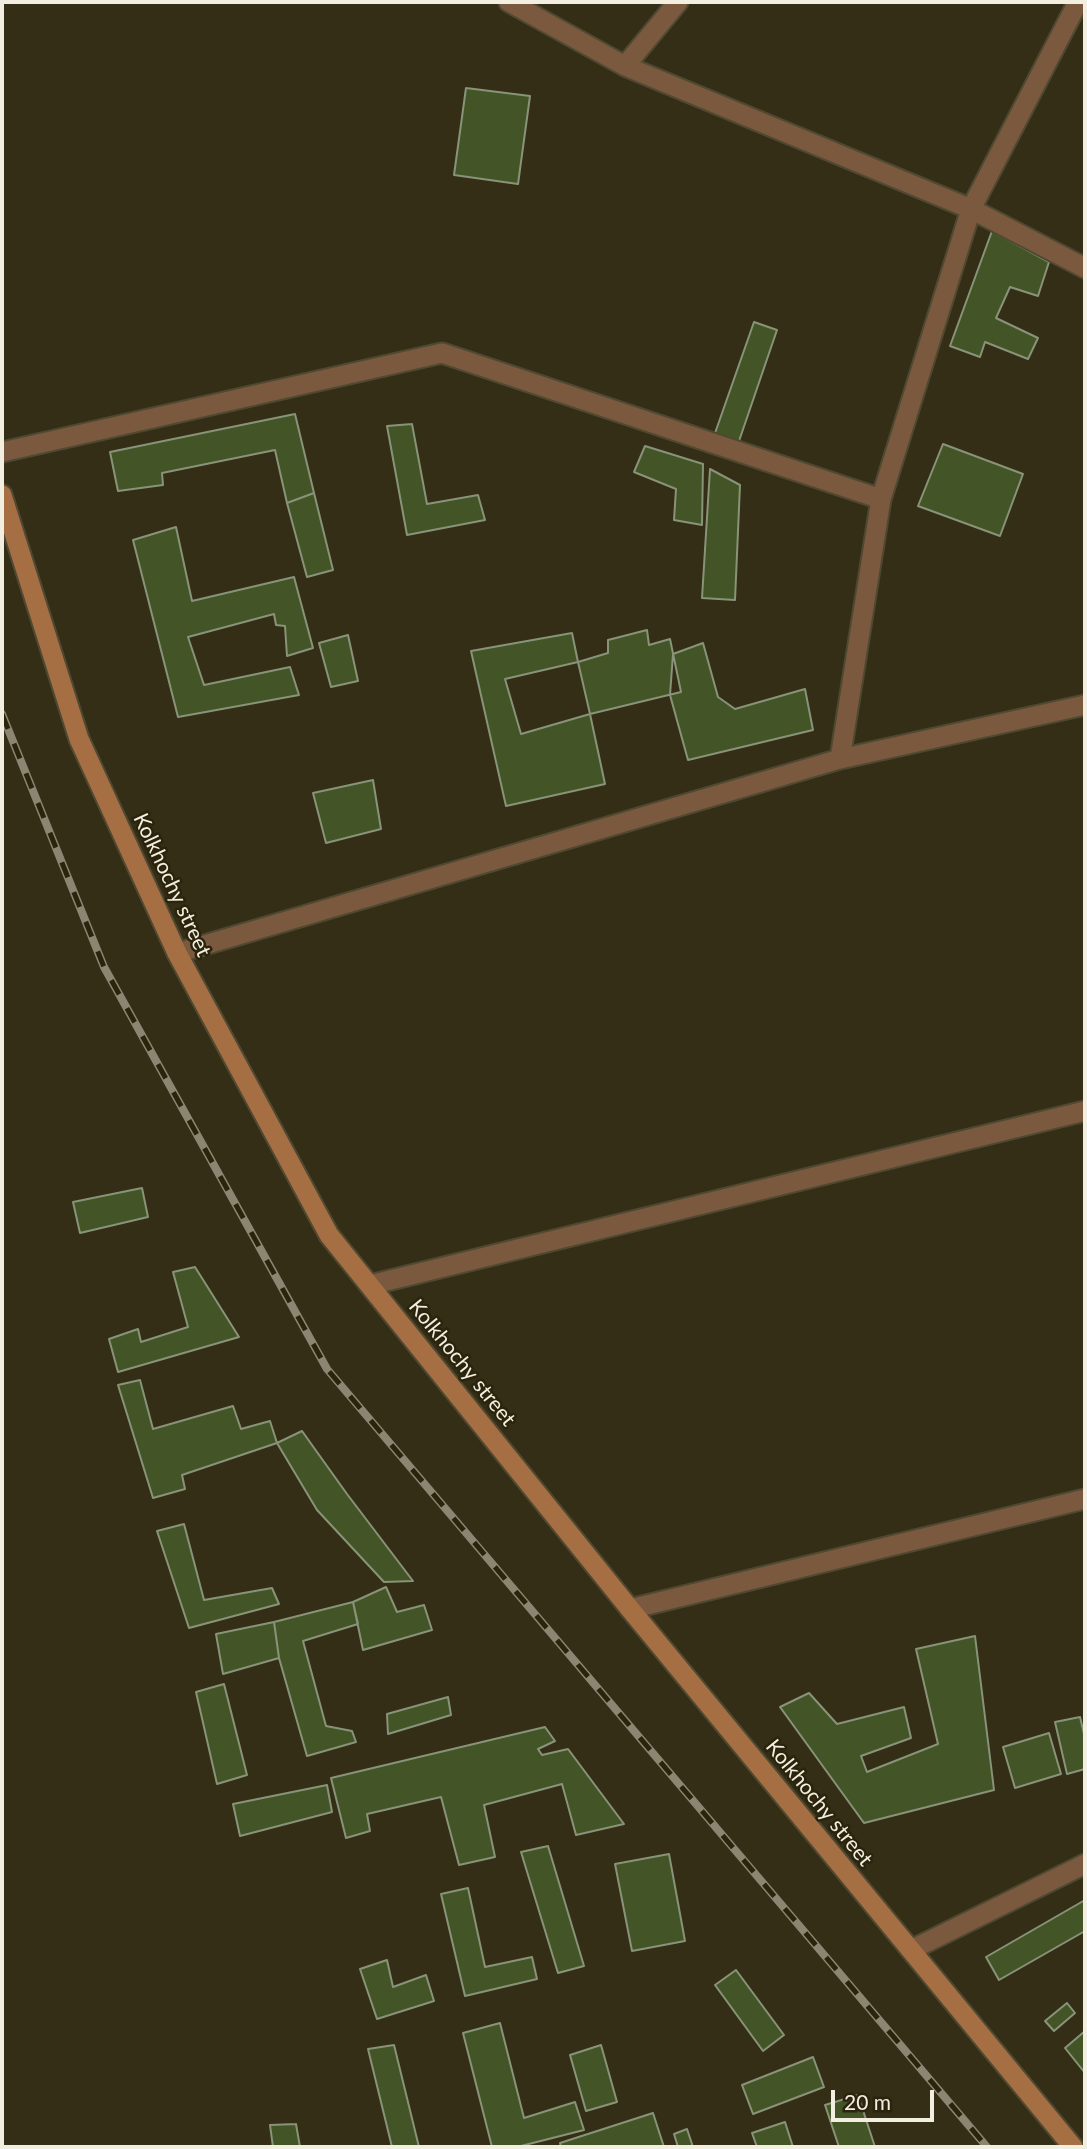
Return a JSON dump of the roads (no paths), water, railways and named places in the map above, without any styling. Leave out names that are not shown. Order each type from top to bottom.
[{"type":"main road","name":"Kolkhochy street","points":[[2,495],[79,739],[177,953],[329,1234],[630,1609],[1073,2147]]},
{"type":"street","points":[[509,2],[625,66],[971,209],[1085,268]]},
{"type":"street","points":[[625,66],[678,2]]},
{"type":"street","points":[[839,759],[881,499],[971,209],[1078,2]]},
{"type":"street","points":[[2,452],[443,353],[881,499]]},
{"type":"street","points":[[177,953],[839,759],[1085,705]]},
{"type":"street","points":[[370,1285],[1085,1111]]},
{"type":"street","points":[[630,1609],[1085,1499]]},
{"type":"street","points":[[911,1951],[1085,1864]]},
{"type":"railway","points":[[2,714],[104,967],[327,1369],[987,2147]]}]
